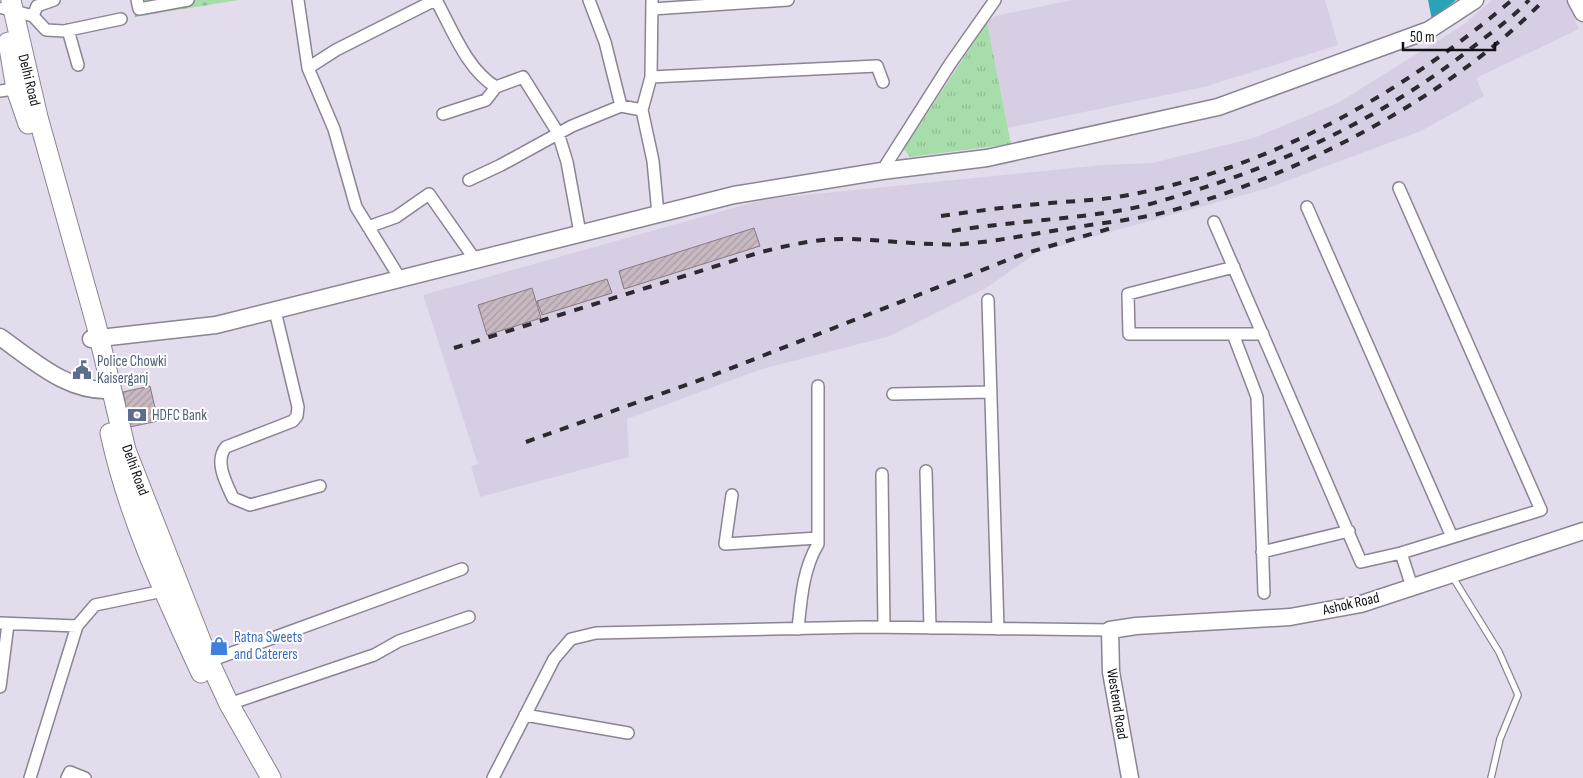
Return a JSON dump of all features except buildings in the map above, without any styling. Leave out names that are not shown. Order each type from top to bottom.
[{"type":"main road","name":"Delhi Road","points":[[7,5],[15,88],[58,208],[95,339],[106,390],[126,450],[163,591],[270,778]]},
{"type":"main road","name":"Delhi Road","points":[[140,507],[204,664]]},
{"type":"main road","points":[[204,664],[256,778]]},
{"type":"street","points":[[32,16],[37,6],[54,0]]},
{"type":"street","points":[[138,0],[139,9],[188,0]]},
{"type":"street","points":[[298,0],[308,68],[334,129],[356,208],[401,280]]},
{"type":"street","points":[[308,68],[336,50],[436,0],[464,52],[485,81],[496,88]]},
{"type":"street","points":[[590,0],[605,42],[621,106]]},
{"type":"street","points":[[658,214],[653,161],[642,110],[652,77],[652,4],[788,0]]},
{"type":"street","points":[[882,171],[950,64],[995,0]]},
{"type":"street","points":[[95,339],[216,325],[734,195],[882,171],[987,158],[1218,107],[1429,30],[1475,0]]},
{"type":"street","points":[[1576,0],[1583,13]]},
{"type":"street","points":[[7,5],[32,16],[46,30],[68,30],[120,19]]},
{"type":"street","points":[[68,30],[78,65]]},
{"type":"street","points":[[652,77],[877,66],[883,82]]},
{"type":"street","points":[[443,114],[486,100],[496,88],[523,77],[558,133],[567,162],[580,233]]},
{"type":"street","points":[[469,180],[501,165],[558,133],[621,106],[642,110]]},
{"type":"street","points":[[1214,222],[1361,562],[1401,553],[1541,510],[1399,188]]},
{"type":"street","points":[[368,227],[396,217],[429,194],[476,261]]},
{"type":"street","points":[[1307,207],[1452,538]]},
{"type":"street","points":[[1234,267],[1128,294],[1129,334],[1263,334]]},
{"type":"street","points":[[988,300],[998,629]]},
{"type":"street","points":[[275,310],[298,407],[297,416],[293,421],[239,440],[226,447],[222,451],[221,459],[224,480],[233,498],[250,505],[320,486]]},
{"type":"street","points":[[1232,334],[1258,397],[1264,593]]},
{"type":"street","points":[[0,338],[64,381],[106,390]]},
{"type":"street","points":[[798,628],[801,595],[809,558],[818,544],[818,386]]},
{"type":"street","points":[[893,394],[991,392]]},
{"type":"street","points":[[926,471],[930,628]]},
{"type":"street","points":[[882,474],[884,627]]},
{"type":"street","points":[[732,495],[725,544],[818,538]]},
{"type":"street","points":[[1262,552],[1349,531]]},
{"type":"street","name":"Ashok Road","points":[[1110,630],[1136,626],[1290,617],[1361,604],[1583,531]]},
{"type":"street","points":[[1401,553],[1412,587]]},
{"type":"street","points":[[204,664],[462,569]]},
{"type":"street","points":[[30,778],[77,626],[95,606],[163,591]]},
{"type":"street","points":[[229,704],[374,655],[399,641],[469,617]]},
{"type":"street","points":[[0,687],[4,624],[77,626]]},
{"type":"street","points":[[493,778],[554,659],[571,639],[596,633],[884,627],[1110,630]]},
{"type":"street","name":"Westend Road","points":[[1110,630],[1111,672],[1130,778]]},
{"type":"street","points":[[525,715],[628,733]]},
{"type":"street","points":[[66,778],[70,772],[85,778]]},
{"type":"lane","points":[[1451,574],[1499,652],[1518,694],[1500,738],[1491,778]]},
{"type":"shaded area","points":[[1072,0],[1325,0],[1338,45],[1204,87],[1008,128],[987,22],[995,16]]},
{"type":"shaded area","points":[[1492,0],[1566,0],[1579,29],[1476,78],[1484,96],[1421,131],[1265,189],[1038,252],[986,288],[890,336],[762,369],[627,419],[629,457],[480,497],[471,466],[478,464],[423,295],[766,199],[1102,165],[1152,163],[1254,138],[1338,103],[1463,25]]},
{"type":"green space","points":[[133,0],[238,0],[135,17]]},
{"type":"green space","points":[[987,22],[1011,144],[910,157],[904,149]]},
{"type":"water","points":[[1428,0],[1456,0],[1432,20]]},
{"type":"railway","points":[[941,216],[1119,197],[1182,182],[1234,166],[1284,146],[1380,96],[1426,66],[1512,0]]},
{"type":"railway","points":[[952,231],[1129,209],[1212,185],[1284,158],[1354,124],[1420,85],[1507,21],[1529,0]]},
{"type":"railway","points":[[454,348],[761,252],[794,245],[838,239],[935,244],[977,243],[1144,217],[1170,211],[1270,176],[1320,154],[1370,128],[1418,100],[1464,69],[1506,36],[1544,0]]},
{"type":"railway","points":[[526,442],[711,376],[1023,254],[1115,227]]},
{"type":"place","name":"Police Chowki Kaiserganj","points":[[82,370]]},
{"type":"place","name":"HDFC Bank","points":[[137,415]]},
{"type":"place","name":"Ratna Sweets and Caterers","points":[[219,646]]}]
